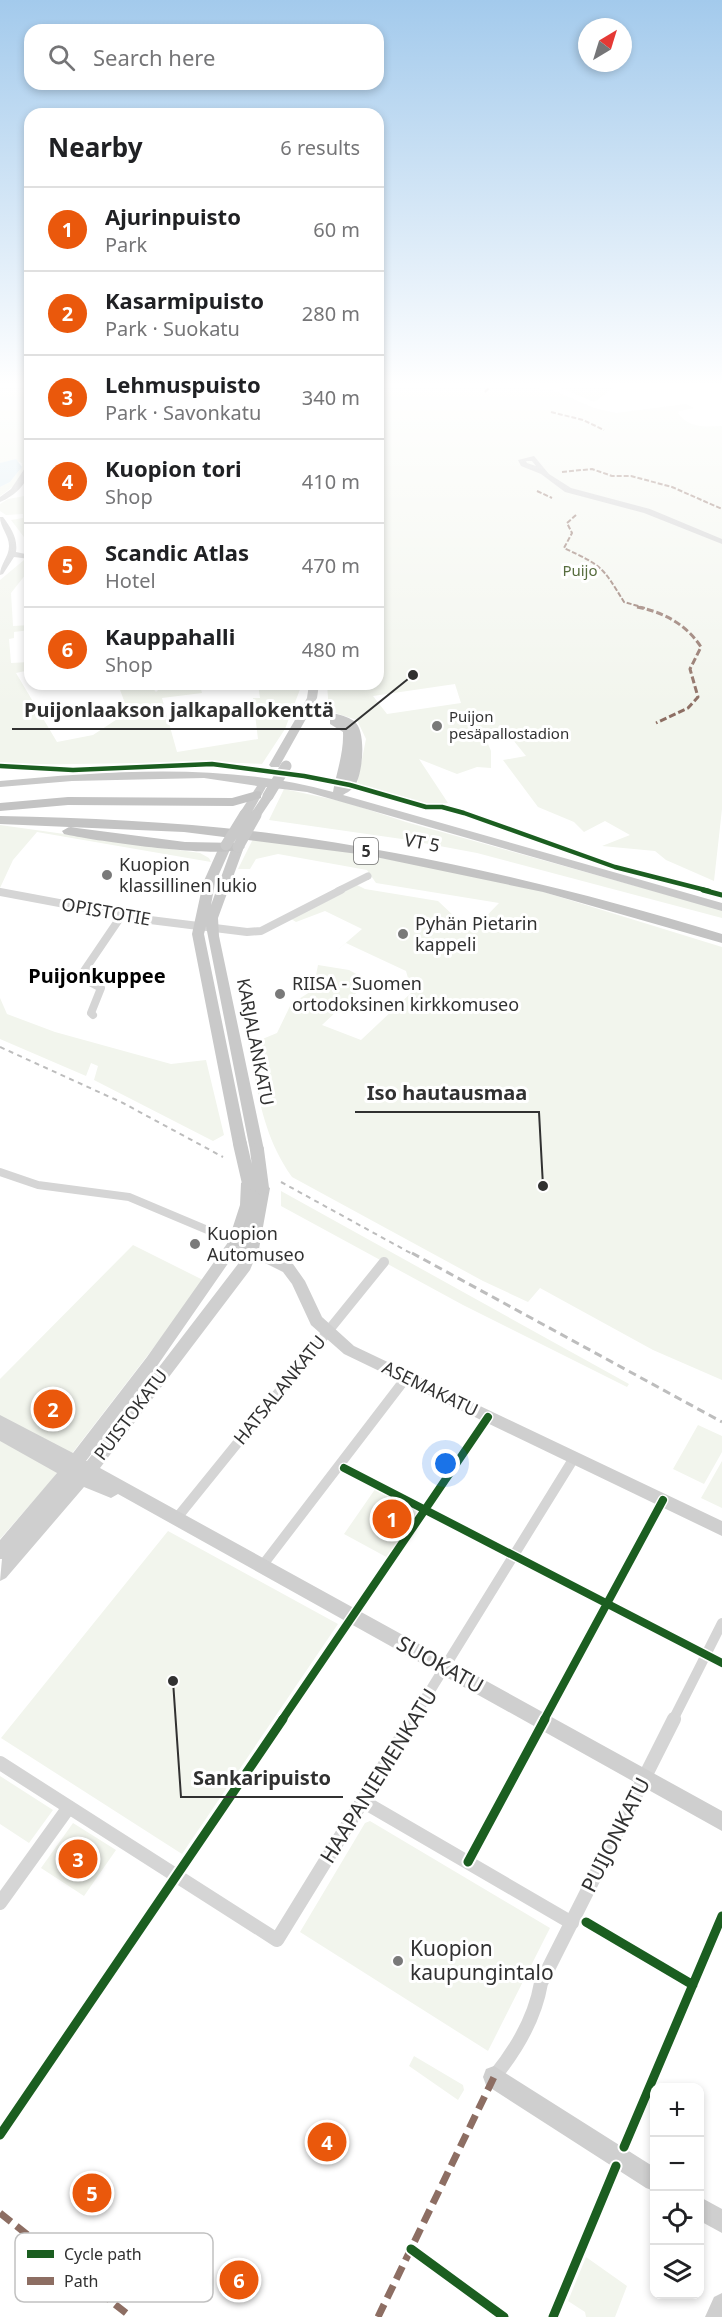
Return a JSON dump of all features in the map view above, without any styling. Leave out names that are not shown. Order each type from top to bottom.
[{"type":"highway","points":[[0,808],[68,801],[256,802]]},
{"type":"highway","name":"VT 5","points":[[0,808],[214,822],[361,840],[541,877],[722,928]]},
{"type":"highway","points":[[0,822],[188,846],[230,847]]},
{"type":"highway","name":"VT 5","points":[[0,822],[168,827],[256,835],[366,851],[518,881],[722,939]]},
{"type":"highway","points":[[188,846],[210,853],[219,864]]},
{"type":"main road","points":[[230,847],[308,716]]},
{"type":"main road","points":[[308,716],[333,721],[348,731],[349,750],[340,776],[340,791]]},
{"type":"main road","points":[[308,716],[342,717],[351,721],[358,730],[360,741],[340,791]]},
{"type":"main road","points":[[0,778],[196,770],[313,788],[340,776]]},
{"type":"main road","points":[[0,783],[72,778],[204,775],[340,791],[722,900]]},
{"type":"main road","points":[[340,791],[722,907]]},
{"type":"main road","name":"KARJALANKATU","points":[[230,847],[209,883],[206,928],[257,1150],[256,1186],[244,1245]]},
{"type":"main road","name":"KARJALANKATU","points":[[230,847],[222,886],[212,918],[206,928],[198,934],[240,1144],[256,1186]]},
{"type":"street","points":[[587,495],[647,511],[722,542]]},
{"type":"street","points":[[0,519],[13,542],[13,555],[1,569]]},
{"type":"street","points":[[13,555],[24,556]]},
{"type":"street","points":[[308,716],[316,709],[312,698],[313,690]]},
{"type":"street","name":"OPISTOTIE","points":[[0,892],[206,928],[261,930],[368,876]]},
{"type":"street","points":[[93,1015],[92,1008],[101,988],[86,980],[84,971],[122,915]]},
{"type":"street","points":[[0,1172],[38,1185],[129,1197],[244,1245]]},
{"type":"street","name":"ASEMAKATU","points":[[244,1245],[280,1263],[293,1274],[311,1312],[326,1333],[349,1350],[722,1529]]},
{"type":"street","name":"PUISTOKATU","points":[[0,1573],[79,1471],[245,1266],[244,1245]]},
{"type":"street","name":"HATSALANKATU","points":[[176,1519],[384,1262]]},
{"type":"street","points":[[262,1566],[406,1378]]},
{"type":"street","name":"SUOKATU","points":[[0,1421],[79,1471]]},
{"type":"street","name":"SUOKATU","points":[[0,1431],[8,1438],[159,1509],[722,1821]]},
{"type":"street","name":"HAAPANIEMENKATU","points":[[69,1808],[277,1940],[574,1458]]},
{"type":"street","name":"PUISTOKATU","points":[[0,1552],[79,1471]]},
{"type":"street","name":"PUIJONKATU","points":[[494,2077],[509,2060],[540,1995],[541,1983],[722,1623]]},
{"type":"street","points":[[0,1763],[69,1808],[0,1904]]},
{"type":"street","points":[[364,1802],[572,1923]]},
{"type":"street","points":[[494,2077],[650,2177]]},
{"type":"street","points":[[704,2211],[722,2222]]},
{"type":"street","points":[[717,2317],[722,2305]]},
{"type":"green space","name":"Puijo","points":[[384,495],[722,495],[722,809],[714,881],[666,860],[655,851],[602,846],[630,835],[605,821],[584,832],[574,822],[538,807],[503,760],[526,756],[509,735],[486,739],[491,751],[491,768],[477,767],[457,774],[419,759],[448,803],[424,806],[357,784],[366,739],[357,720],[329,711],[327,690],[384,690]],"holes":[[[455,684],[461,703],[387,714],[373,696]]]},
{"type":"green space","points":[[24,496],[24,537],[11,520],[23,518],[23,514],[6,515],[0,511],[0,504],[8,499]]},
{"type":"green space","points":[[24,560],[24,577],[11,593],[13,626],[24,625],[24,631],[14,632],[14,638],[9,639],[11,663],[24,662],[24,671],[16,673],[24,690],[57,742],[93,735],[128,712],[120,690],[154,690],[156,692],[158,690],[201,690],[202,693],[162,698],[177,752],[258,739],[253,698],[260,698],[259,690],[300,690],[285,729],[262,764],[0,763],[0,580]]},
{"type":"green space","points":[[284,789],[345,802],[406,822],[722,910],[722,918],[477,853],[402,839],[269,820]]},
{"type":"green space","points":[[0,825],[200,853],[209,858],[211,862],[37,832],[13,860],[0,888]]},
{"type":"green space","points":[[253,839],[347,852],[505,880],[722,947],[722,1380],[653,1350],[540,1288],[528,1302],[483,1281],[292,1177],[268,1130],[248,1045],[277,1033],[291,1004],[313,990],[318,965],[349,970],[369,981],[322,1025],[361,1040],[412,992],[406,971],[346,943],[334,953],[362,929],[325,911],[296,922],[288,917],[353,883],[365,889],[438,901],[471,932],[499,903],[376,883],[367,870],[278,854],[256,859],[250,869],[238,869]]},
{"type":"green space","points":[[0,998],[7,1014],[55,1032],[171,1064],[206,1060],[224,1135],[213,1141],[94,1080],[98,1066],[91,1063],[86,1076],[0,1039]]},
{"type":"green space","points":[[281,1191],[629,1384],[627,1387],[463,1305],[281,1206]]},
{"type":"green space","points":[[133,1245],[205,1281],[50,1482],[0,1539],[0,1379]]},
{"type":"green space","points":[[698,1425],[722,1436],[722,1452],[704,1484],[673,1469]]},
{"type":"green space","points":[[722,1461],[722,1508],[701,1498]]},
{"type":"green space","points":[[378,1485],[424,1509],[390,1559],[344,1534]]},
{"type":"green space","points":[[168,1531],[338,1624],[182,1854],[1,1738]]},
{"type":"green space","points":[[0,1776],[53,1810],[29,1843],[0,1824]]},
{"type":"green space","points":[[370,1821],[550,1928],[488,2051],[300,1932],[365,1823]]},
{"type":"green space","points":[[73,1823],[116,1850],[84,1896],[41,1868]]},
{"type":"green space","points":[[414,2056],[463,2085],[464,2090],[458,2100],[409,2066]]},
{"type":"green space","points":[[586,2257],[627,2286],[615,2317],[586,2317],[585,2312],[568,2301]]},
{"type":"railway","points":[[0,1047],[123,1103],[223,1157]]},
{"type":"railway","points":[[281,1182],[414,1255]]},
{"type":"railway","points":[[412,1253],[722,1422]]},
{"type":"marked path","points":[[546,495],[552,498]]},
{"type":"marked path","points":[[690,495],[722,509]]},
{"type":"marked path","points":[[576,515],[567,523],[572,533],[564,548],[598,564],[605,570],[624,602],[652,610],[673,620],[686,629],[701,647],[690,669],[698,697],[688,708],[656,723]]},
{"type":"marked path","points":[[378,2317],[494,2077]]},
{"type":"marked path","points":[[0,2213],[25,2233]]},
{"type":"marked path","points":[[112,2302],[131,2317]]},
{"type":"cycle path","points":[[0,766],[73,770],[212,764],[304,776],[350,785],[426,807],[442,807],[464,813],[587,855],[615,867],[722,895]]},
{"type":"cycle path","points":[[0,2135],[488,1417]]},
{"type":"cycle path","points":[[344,1468],[722,1663]]},
{"type":"cycle path","points":[[468,1862],[663,1500]]},
{"type":"cycle path","points":[[624,2147],[722,1916]]},
{"type":"cycle path","points":[[586,1922],[693,1985]]},
{"type":"cycle path","points":[[553,2317],[616,2166]]},
{"type":"cycle path","points":[[411,2249],[504,2317]]},
{"type":"place","name":"Puijonlaakson jalkapallokenttä","points":[[413,675]]},
{"type":"place","name":"Puijon pesäpallostadion","points":[[437,726]]},
{"type":"place","name":"Kuopion klassillinen lukio","points":[[107,875]]},
{"type":"place","name":"Pyhän Pietarin kappeli","points":[[403,934]]},
{"type":"place","name":"RIISA - Suomen ortodoksinen kirkkomuseo","points":[[280,994]]},
{"type":"place","name":"Iso hautausmaa","points":[[543,1186]]},
{"type":"place","name":"Kuopion Automuseo","points":[[195,1244]]},
{"type":"place","name":"Kasarmipuisto","points":[[53,1409]]},
{"type":"place","name":"Ajurinpuisto","points":[[392,1519]]},
{"type":"place","name":"Sankaripuisto","points":[[173,1681]]},
{"type":"place","name":"Lehmuspuisto","points":[[78,1859]]},
{"type":"place","name":"Kuopion kaupungintalo","points":[[398,1961]]},
{"type":"place","name":"Kuopion tori","points":[[327,2142]]},
{"type":"place","name":"Scandic Atlas","points":[[92,2193]]},
{"type":"place","name":"Kauppahalli","points":[[239,2280]]},
{"type":"district","name":"Puijonkuppee","points":[[97,976]]}]
